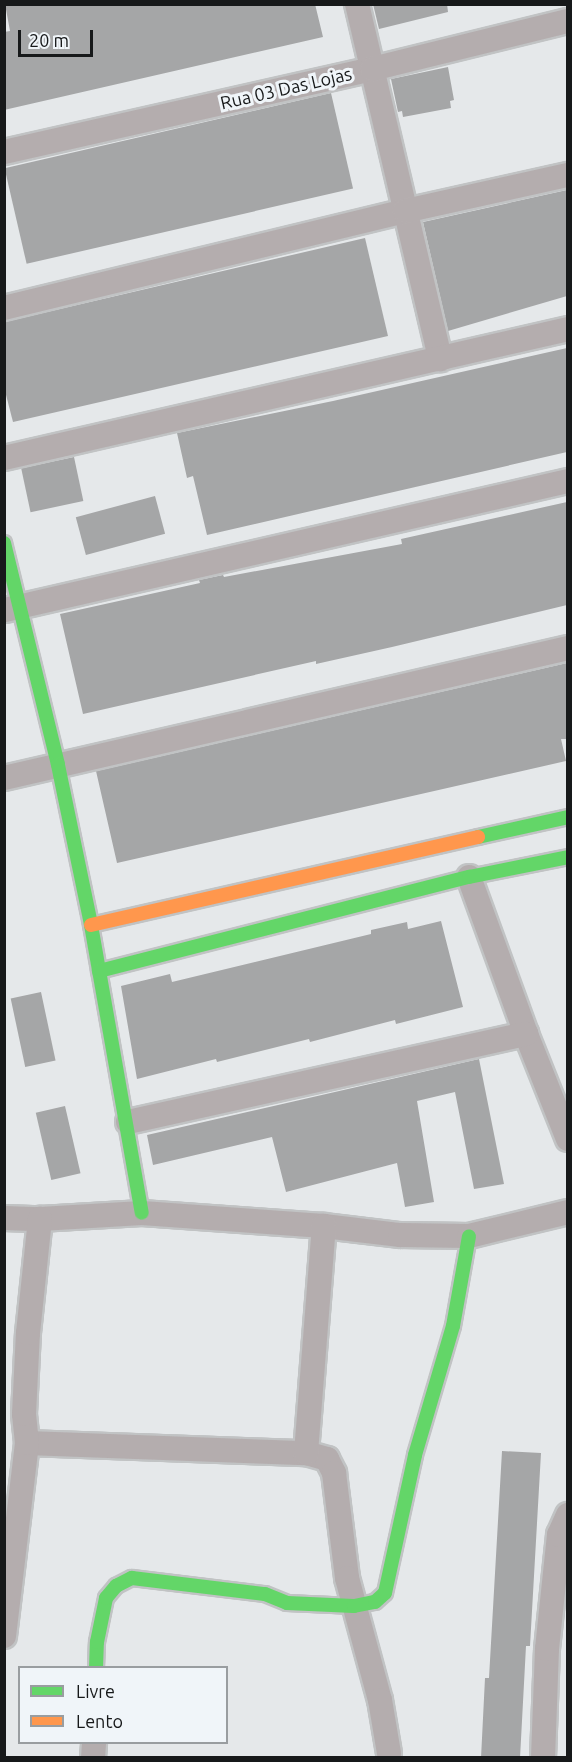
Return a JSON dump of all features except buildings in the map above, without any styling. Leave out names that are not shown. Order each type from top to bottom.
[{"type":"street","points":[[357,4],[440,359]]},
{"type":"street","name":"Rua 03 Das Lojas","points":[[4,152],[372,69],[567,21]]},
{"type":"street","points":[[4,308],[405,211],[567,175]]},
{"type":"street","points":[[4,458],[567,328]]},
{"type":"street","points":[[12,608],[567,481]]},
{"type":"street","points":[[4,543],[12,608],[58,765],[91,925],[128,1122],[142,1213]]},
{"type":"street","points":[[4,778],[567,648]]},
{"type":"street","points":[[91,925],[567,817]]},
{"type":"street","points":[[99,971],[469,877],[567,857]]},
{"type":"street","points":[[469,877],[567,1139]]},
{"type":"street","points":[[128,1122],[526,1034]]},
{"type":"street","points":[[4,1218],[40,1219],[142,1213],[324,1226],[400,1235],[469,1236],[567,1212]]},
{"type":"street","points":[[4,1636],[27,1443],[14,1414],[28,1333],[40,1219]]},
{"type":"street","points":[[306,1453],[324,1226]]},
{"type":"street","points":[[96,1666],[97,1642],[106,1598],[116,1586],[132,1578],[265,1594],[287,1603],[354,1606],[375,1602],[385,1593],[415,1455],[453,1326],[469,1236]]},
{"type":"street","points":[[27,1443],[306,1453],[327,1459],[332,1465],[347,1578],[380,1700],[389,1753]]},
{"type":"street","points":[[543,1758],[547,1649],[560,1535],[567,1515]]},
{"type":"traffic: fast","points":[[4,543],[58,765],[91,925],[142,1213]]},
{"type":"traffic: fast","points":[[478,837],[568,817]]},
{"type":"traffic: fast","points":[[99,971],[469,877],[568,857]]},
{"type":"traffic: fast","points":[[96,1666],[97,1642],[106,1598],[116,1586],[132,1578],[265,1594],[287,1603],[354,1606],[375,1602],[385,1593],[415,1455],[453,1326],[469,1236]]},
{"type":"traffic: slow","points":[[91,925],[478,837]]}]
